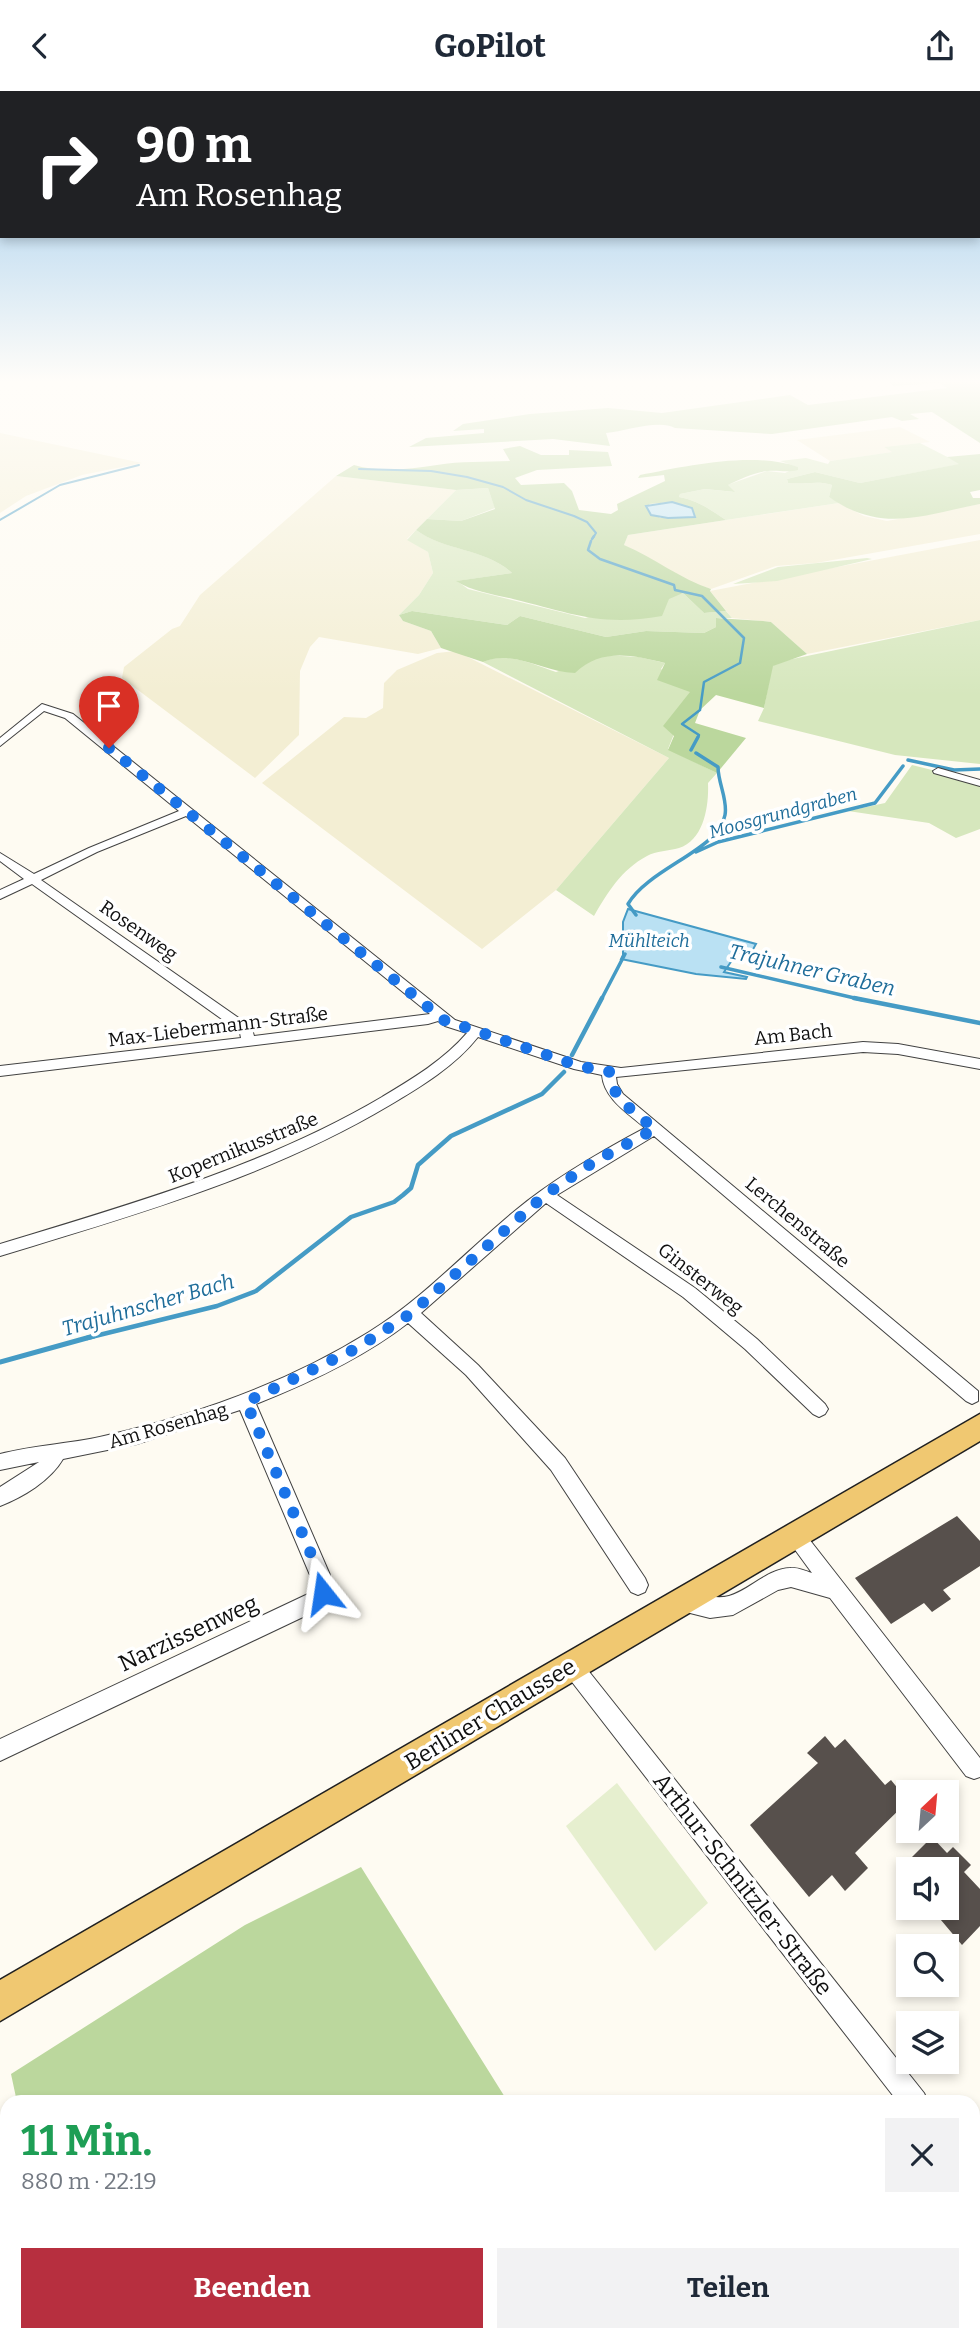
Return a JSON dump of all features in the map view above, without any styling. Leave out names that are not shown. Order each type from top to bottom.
[{"type":"main road","name":"Berliner Chaussee","points":[[0,2002],[980,1426]]},
{"type":"street","name":"Am Bach","points":[[0,743],[42,707],[69,716],[439,1016],[579,1066],[610,1072],[647,1071],[863,1047],[898,1049],[980,1064]]},
{"type":"street","points":[[938,771],[980,783]]},
{"type":"street","points":[[0,895],[188,811]]},
{"type":"street","name":"Rosenweg","points":[[0,856],[238,1024],[247,1033],[248,1041]]},
{"type":"street","name":"Max-Liebermann-Straße","points":[[0,1071],[428,1020],[439,1016]]},
{"type":"street","name":"Kopernikusstraße","points":[[0,1250],[215,1183],[299,1149],[407,1088],[476,1031]]},
{"type":"street","name":"Lerchenstraße","points":[[610,1072],[610,1084],[618,1097],[972,1396]]},
{"type":"street","name":"Am Rosenhag","points":[[0,1462],[149,1433],[246,1402],[357,1348],[410,1314],[545,1195],[595,1161],[655,1129]]},
{"type":"street","name":"Ginsterweg","points":[[545,1195],[652,1265],[708,1307],[763,1354],[819,1409]]},
{"type":"street","points":[[410,1314],[472,1370],[558,1464],[638,1585]]},
{"type":"street","name":"Narzissenweg","points":[[0,1750],[315,1601],[323,1593],[320,1575],[246,1402]]},
{"type":"street","points":[[0,1497],[42,1471],[52,1462],[57,1452]]},
{"type":"street","points":[[795,1536],[974,1768]]},
{"type":"street","points":[[680,1602],[710,1608],[733,1605],[774,1582],[791,1577],[837,1590]]},
{"type":"street","name":"Arthur-Schnitzler-Straße","points":[[572,1666],[909,2095]]},
{"type":"shaded area","points":[[0,486],[53,486],[26,496],[0,513]]},
{"type":"shaded area","points":[[325,486],[422,486],[456,490],[407,539],[428,552],[433,573],[419,595],[399,615],[403,621],[431,631],[441,648],[418,654],[319,637],[310,647],[300,671],[299,735],[255,778],[122,678],[124,667],[172,629],[180,626],[200,595]]},
{"type":"shaded area","points":[[839,503],[864,516],[887,521],[980,504],[980,534],[816,563],[776,566],[711,589],[687,581],[624,545],[628,535]]},
{"type":"shaded area","points":[[980,540],[980,620],[807,654],[771,622],[732,618],[710,591]]},
{"type":"shaded area","points":[[456,651],[669,758],[556,890],[482,949],[262,783],[344,717],[366,718],[383,708],[384,683],[397,670],[437,653]]},
{"type":"green space","points":[[422,486],[567,486],[572,491],[579,510],[611,514],[618,510],[617,504],[655,486],[729,486],[735,492],[705,489],[680,494],[679,497],[698,503],[726,520],[628,535],[624,545],[711,589],[726,611],[704,613],[683,593],[669,599],[662,616],[603,619],[569,613],[463,585],[456,581],[512,573],[490,559],[439,542],[416,530],[427,519],[461,521],[495,509],[488,488],[456,490]],"holes":[[[672,502],[689,507],[694,517],[660,518],[649,504]]]},
{"type":"green space","points":[[728,486],[832,486],[829,497],[839,503],[726,520],[698,503],[679,497],[680,494],[705,489],[734,492]]},
{"type":"green space","points":[[832,486],[980,486],[980,490],[970,492],[973,498],[980,498],[980,504],[903,519],[867,515],[829,497]]},
{"type":"green space","points":[[488,488],[495,508],[461,521],[427,519],[456,490]]},
{"type":"green space","points":[[416,530],[427,537],[491,559],[512,573],[457,581],[468,589],[585,618],[683,593],[704,613],[726,611],[732,618],[716,618],[716,627],[704,633],[646,631],[606,637],[520,616],[507,625],[412,611],[399,615],[419,595],[433,573],[428,552],[407,540]]},
{"type":"green space","points":[[872,559],[777,581],[733,584],[778,567]]},
{"type":"green space","points":[[412,611],[507,625],[520,616],[606,637],[646,631],[704,633],[716,627],[716,618],[763,621],[771,622],[807,654],[773,666],[764,708],[716,695],[700,710],[695,723],[746,738],[717,773],[668,750],[674,736],[663,726],[690,692],[657,680],[665,663],[629,656],[606,657],[585,665],[575,673],[506,658],[483,662],[441,648],[431,631],[403,621],[399,615]]},
{"type":"green space","points":[[980,620],[980,764],[895,755],[758,721],[764,708],[772,666],[783,661]]},
{"type":"green space","points":[[604,655],[639,657],[665,663],[661,669],[691,691],[668,749],[717,773],[708,783],[706,812],[694,838],[679,848],[647,856],[630,868],[610,890],[594,916],[556,890],[669,758],[483,662],[510,658],[556,672]]},
{"type":"green space","points":[[912,765],[980,782],[980,829],[956,838],[929,823],[848,811],[885,803]]},
{"type":"green space","points":[[617,1783],[708,1903],[655,1951],[566,1826]]},
{"type":"green space","points":[[361,1867],[504,2095],[16,2095],[11,2074],[245,1925]]},
{"type":"water","points":[[672,502],[692,508],[695,517],[668,518],[651,515],[646,506]]},
{"type":"water","name":"Mühlteich","points":[[628,909],[756,944],[751,953],[737,953],[724,972],[747,977],[746,979],[696,974],[621,959],[623,922]]},
{"type":"building","points":[[957,1516],[980,1541],[980,1566],[943,1590],[951,1599],[932,1612],[924,1603],[891,1624],[855,1578]]},
{"type":"building","points":[[825,1736],[835,1748],[845,1739],[885,1785],[891,1780],[896,1786],[896,1813],[855,1853],[868,1868],[845,1891],[832,1875],[809,1897],[750,1825],[818,1763],[807,1753]]},
{"type":"building","points":[[926,1843],[938,1843],[947,1853],[953,1847],[971,1865],[964,1872],[980,1889],[980,1926],[962,1945],[959,1934],[953,1934],[941,1920],[959,1920],[959,1857],[912,1857]]},
{"type":"waterway","points":[[0,520],[58,486]]},
{"type":"waterway","points":[[499,486],[526,500],[587,522],[596,533],[593,538]]},
{"type":"waterway","points":[[591,541],[588,550],[600,559],[674,585],[675,590],[702,596],[744,638],[740,663],[704,682],[700,710],[682,724],[699,735],[698,737]]},
{"type":"waterway","points":[[691,750],[698,737]]},
{"type":"waterway","name":"Moosgrundgraben","points":[[636,915],[628,904],[638,891],[710,839],[720,827],[725,815],[718,767],[696,753]]},
{"type":"waterway","name":"Moosgrundgraben","points":[[908,760],[954,770],[980,769]]},
{"type":"waterway","name":"Moosgrundgraben","points":[[696,852],[718,842],[875,803],[903,766]]},
{"type":"waterway","name":"Trajuhnscher Bach","points":[[601,1000],[625,954]]},
{"type":"waterway","name":"Trajuhner Graben","points":[[721,967],[857,999]]},
{"type":"waterway","name":"Trajuhnscher Bach","points":[[572,1055],[602,998]]},
{"type":"waterway","name":"Trajuhner Graben","points":[[857,999],[980,1023]]},
{"type":"waterway","name":"Trajuhner Graben","points":[[857,999],[863,1000]]},
{"type":"waterway","name":"Trajuhnscher Bach","points":[[87,1338],[217,1306],[256,1291],[351,1217],[394,1202],[403,1195],[411,1188],[418,1165],[451,1136],[542,1094],[564,1072]]},
{"type":"waterway","name":"Trajuhnscher Bach","points":[[0,1362],[94,1336]]},
{"type":"route","points":[[109,748],[444,1020],[579,1066],[610,1072],[610,1084],[618,1097],[655,1129],[595,1161],[545,1195],[410,1314],[357,1348],[246,1402],[320,1575],[323,1593]]}]
